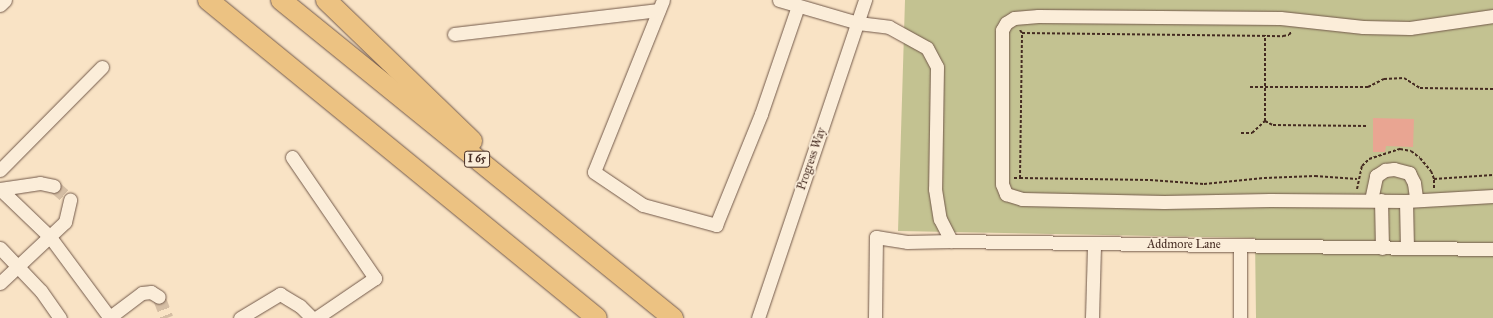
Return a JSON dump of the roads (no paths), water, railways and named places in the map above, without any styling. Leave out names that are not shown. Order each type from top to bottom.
[{"type":"highway","points":[[191,0],[328,100]]},
{"type":"highway","points":[[208,0],[328,100],[597,318]]},
{"type":"highway","name":"I 65","points":[[281,0],[673,318]]},
{"type":"highway","points":[[326,0],[568,234]]},
{"type":"street","points":[[0,6],[5,0]]},
{"type":"street","points":[[779,0],[858,23],[889,27],[927,48],[937,67],[935,189],[940,219],[951,241]]},
{"type":"street","name":"Progress Way","points":[[758,318],[865,0]]},
{"type":"street","points":[[454,34],[661,5],[594,172],[643,204],[716,226],[761,114],[798,6]]},
{"type":"street","points":[[1493,16],[1410,28],[1363,27],[1280,18],[1038,16],[1012,20],[1002,30],[1002,178],[1006,194],[1022,199],[1164,202],[1411,200],[1493,196]]},
{"type":"street","points":[[0,170],[102,67]]},
{"type":"street","points":[[292,157],[375,278],[316,318]]},
{"type":"street","points":[[1382,248],[1376,200],[1376,176],[1385,170],[1394,169],[1409,173],[1414,183],[1407,248]]},
{"type":"street","points":[[0,189],[40,183],[54,186]]},
{"type":"street","points":[[0,189],[50,238],[110,317],[142,293],[151,292],[159,297]]},
{"type":"street","points":[[0,283],[50,238],[65,222],[70,200]]},
{"type":"street","name":"Addmore Lane","points":[[876,318],[876,237],[907,242],[951,241],[1094,245],[1493,249]]},
{"type":"street","points":[[1092,318],[1094,245]]},
{"type":"street","points":[[1240,246],[1240,318]]},
{"type":"street","points":[[0,248],[18,266],[60,318]]},
{"type":"street","points":[[240,318],[280,294],[300,306],[312,318]]},
{"type":"tunnel","points":[[54,186],[70,200]]},
{"type":"tunnel","points":[[159,297],[167,318]]}]
